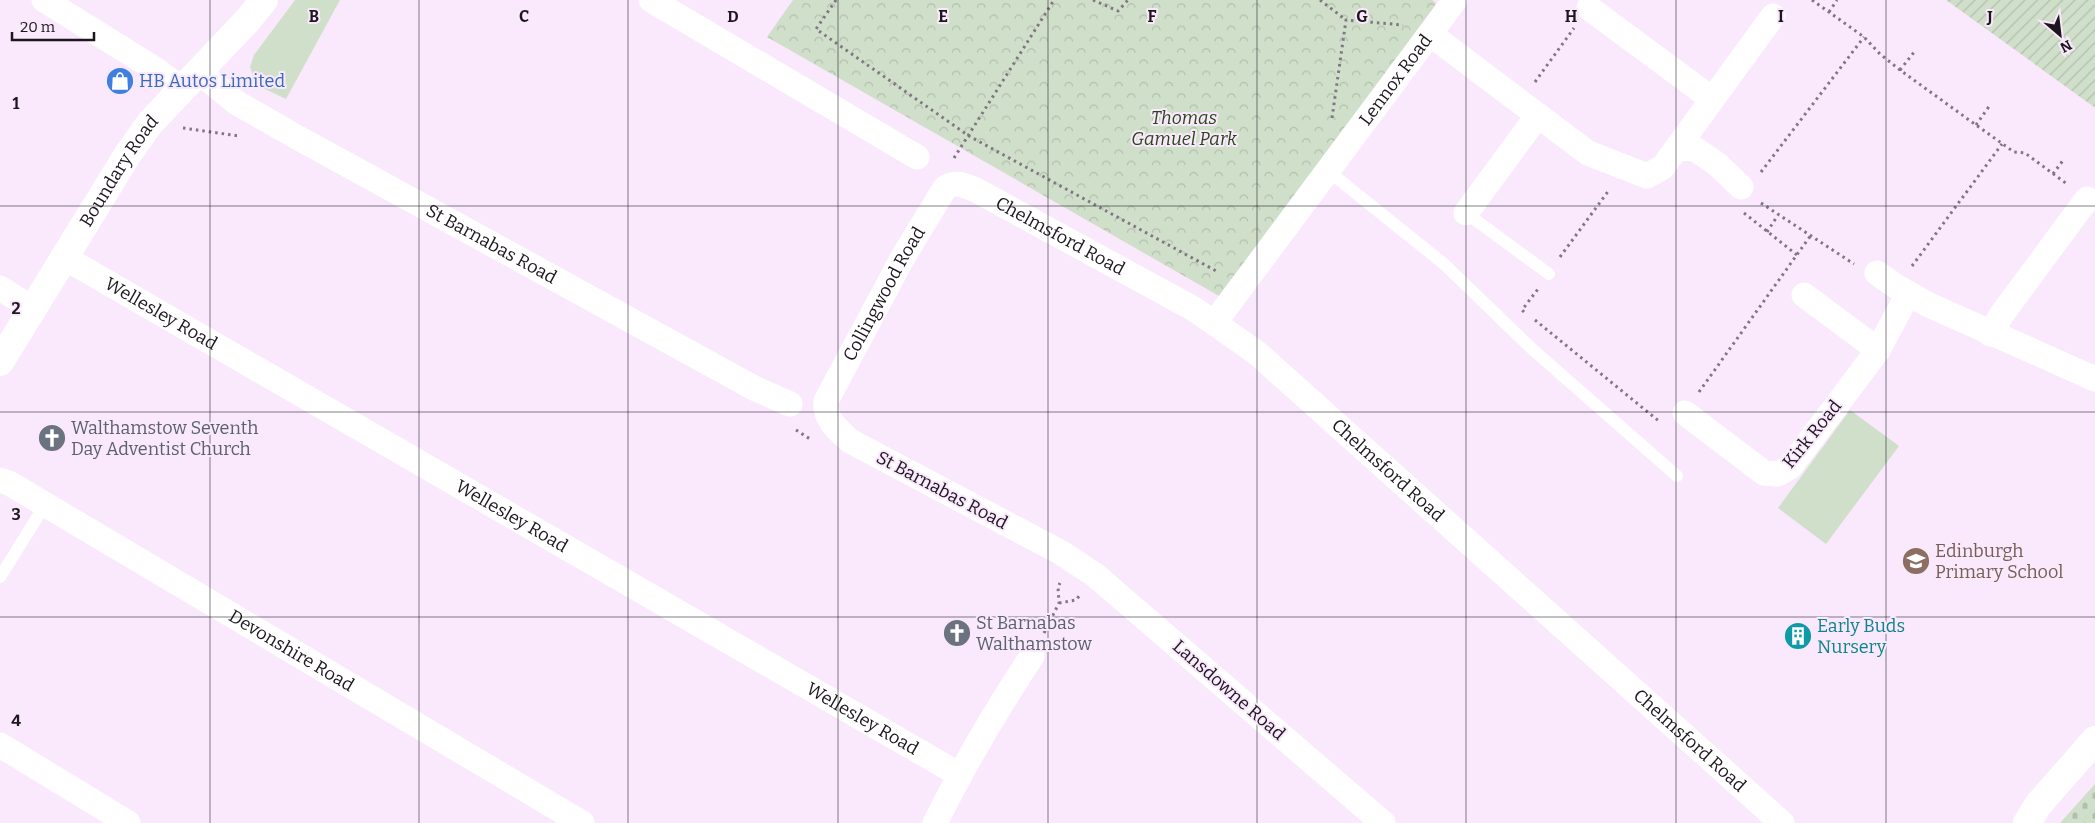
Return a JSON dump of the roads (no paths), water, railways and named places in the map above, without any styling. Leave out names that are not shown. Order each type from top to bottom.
[{"type":"street","name":"St Barnabas Road","points":[[44,0],[156,69],[191,81],[237,103],[754,388],[790,404]]},
{"type":"street","name":"Boundary Road","points":[[0,362],[128,154],[150,123],[247,21],[264,0]]},
{"type":"street","points":[[652,0],[917,157]]},
{"type":"street","points":[[1430,34],[1456,0]]},
{"type":"street","points":[[1589,8],[1712,99]]},
{"type":"street","name":"Lennox Road","points":[[1215,322],[1430,34],[1588,153],[1624,169],[1647,176],[1663,167],[1678,148],[1773,16]]},
{"type":"street","points":[[1466,213],[1529,109]]},
{"type":"street","points":[[1678,148],[1695,149],[1718,164],[1743,189]]},
{"type":"street","name":"Chelmsford Road","points":[[950,184],[960,184],[974,189],[1194,309],[1257,353],[1782,823]]},
{"type":"street","name":"Collingwood Road","points":[[825,407],[826,401],[937,198],[950,184]]},
{"type":"street","points":[[1990,334],[2002,314],[2087,198]]},
{"type":"street","name":"Wellesley Road","points":[[65,258],[960,775]]},
{"type":"street","points":[[1877,273],[1902,290],[1990,334],[2095,379]]},
{"type":"street","points":[[0,288],[33,309]]},
{"type":"street","name":"Kirk Road","points":[[1685,412],[1764,473],[1778,474],[1790,467],[1878,350],[1902,290]]},
{"type":"street","points":[[1804,295],[1878,350]]},
{"type":"street","name":"St Barnabas Road","points":[[825,407],[835,427],[850,441],[1073,559]]},
{"type":"street","name":"Devonshire Road","points":[[0,480],[45,504],[582,823]]},
{"type":"street","name":"Lansdowne Road","points":[[1073,559],[1103,581],[1383,823]]},
{"type":"street","points":[[935,823],[960,775],[1008,692],[1032,656]]},
{"type":"street","points":[[2027,823],[2038,806],[2095,740]]},
{"type":"street","points":[[0,745],[128,823]]},
{"type":"lane","points":[[1327,170],[1444,264],[1532,348],[1677,476]]},
{"type":"lane","points":[[1466,213],[1549,274]]},
{"type":"lane","points":[[0,577],[45,504]]},
{"type":"place","name":"HB Autos Limited","points":[[120,81]]},
{"type":"place","name":"Walthamstow Seventh Day Adventist Church","points":[[52,438]]},
{"type":"place","name":"Edinburgh Primary School","points":[[1916,561]]},
{"type":"place","name":"St Barnabas Walthamstow","points":[[957,633]]},
{"type":"place","name":"Early Buds Nursery","points":[[1798,636]]},
{"type":"park label","name":"Thomas Gamuel Park","points":[[1184,128]]}]
